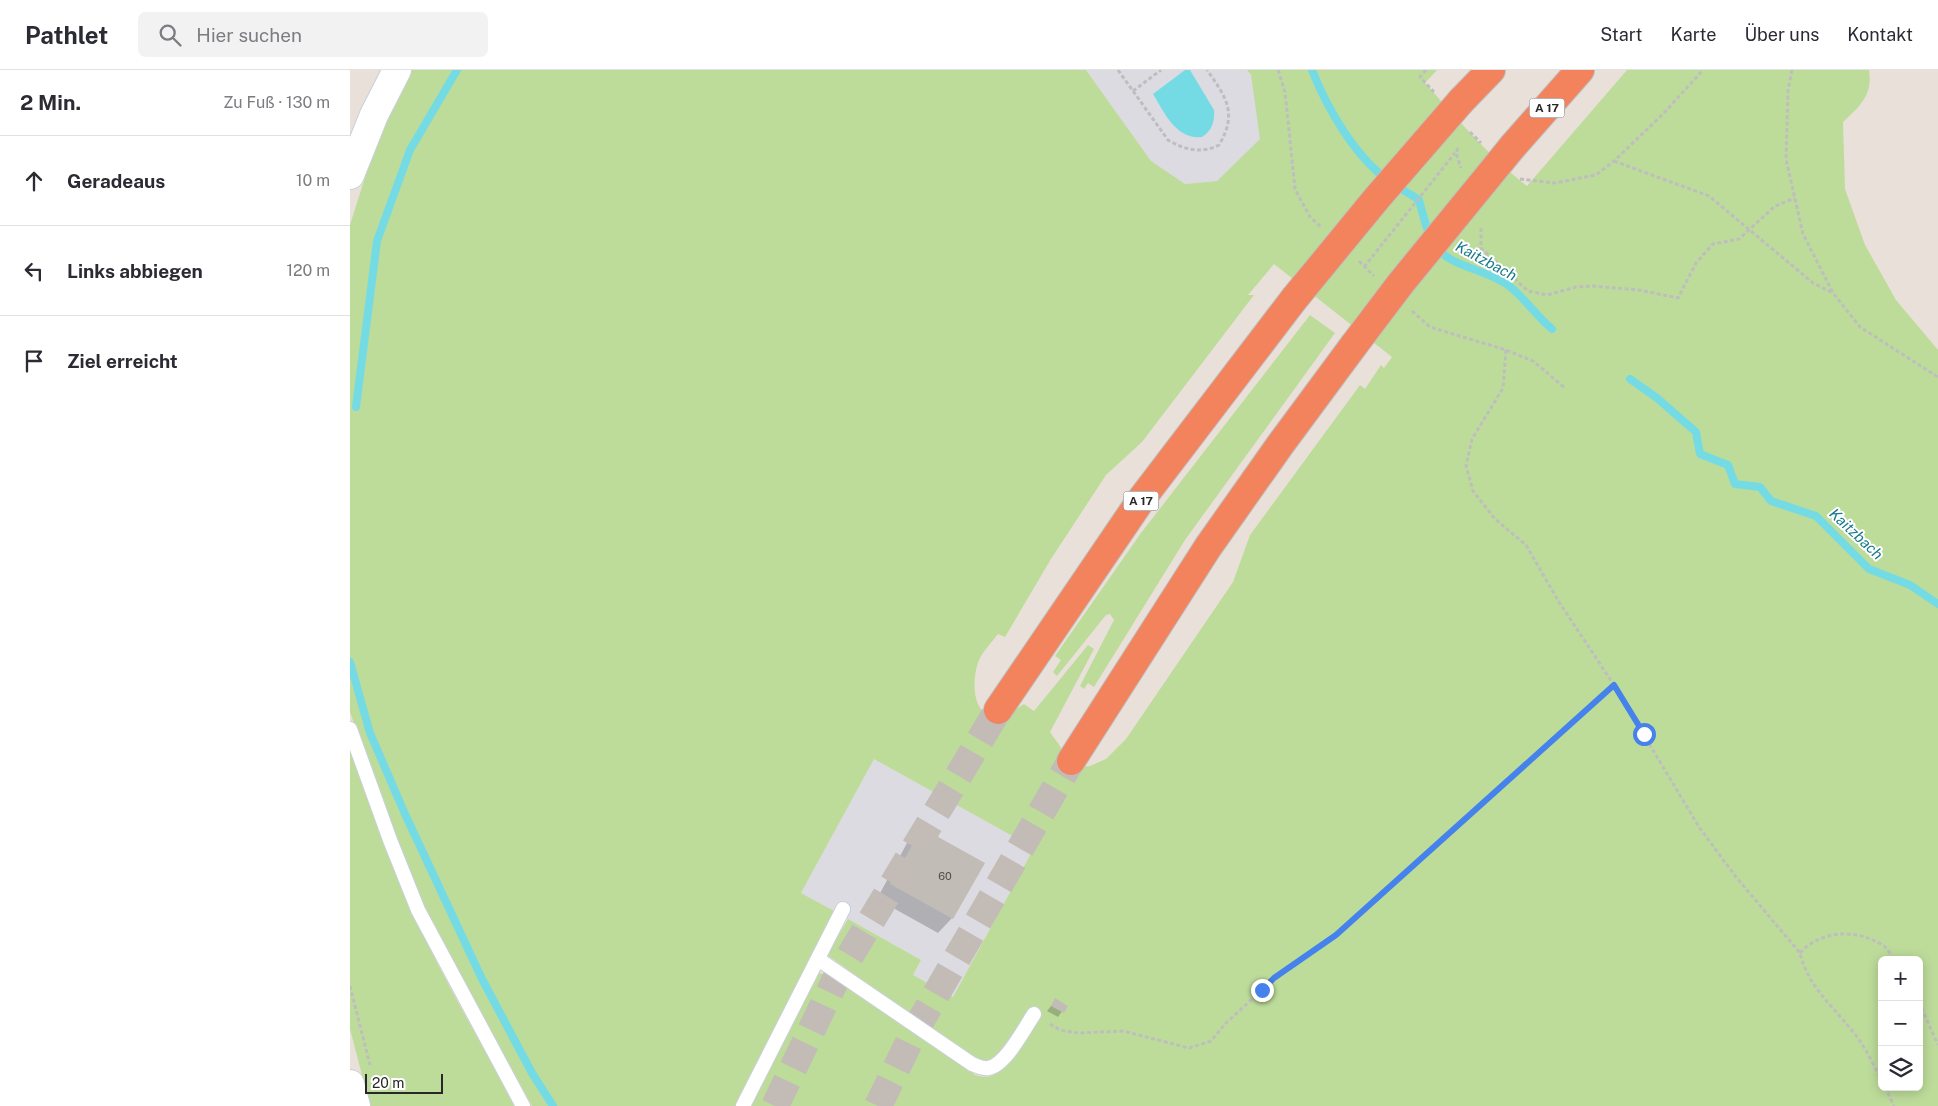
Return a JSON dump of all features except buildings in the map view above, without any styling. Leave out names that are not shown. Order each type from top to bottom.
[{"type":"highway","name":"A 17","points":[[998,710],[1143,497],[1294,299],[1377,198],[1490,70]]},
{"type":"highway","name":"A 17","points":[[1071,761],[1208,547],[1280,445],[1401,283],[1513,146],[1580,70]]},
{"type":"main road","points":[[350,175],[374,115],[397,70]]},
{"type":"main road","points":[[356,1106],[361,1078]]},
{"type":"lane","points":[[350,728],[390,840],[418,910],[523,1106]]},
{"type":"lane","points":[[743,1106],[843,910]]},
{"type":"lane","points":[[818,958],[972,1064],[980,1067],[990,1068],[1004,1058],[1034,1014]]},
{"type":"path","points":[[1118,70],[1168,140],[1191,150],[1213,148],[1220,144],[1226,133],[1229,112],[1224,94],[1207,70]]},
{"type":"path","points":[[1133,91],[1161,70]]},
{"type":"path","points":[[1420,77],[1426,70]]},
{"type":"path","points":[[1516,178],[1555,184],[1596,175],[1614,161],[1663,114],[1702,70]]},
{"type":"path","points":[[1792,70],[1788,91],[1786,159],[1803,234],[1834,293],[1860,327],[1938,377]]},
{"type":"path","points":[[1364,267],[1456,153]]},
{"type":"path","points":[[1614,161],[1709,196],[1813,283],[1834,293]]},
{"type":"path","points":[[1481,248],[1528,291],[1547,295],[1576,287],[1592,286],[1639,290],[1678,298],[1696,263],[1713,244],[1739,239],[1775,206],[1795,198]]},
{"type":"path","points":[[1564,388],[1533,361],[1506,350],[1503,388],[1472,439],[1466,466],[1473,491],[1495,519],[1526,545],[1559,602],[1614,685],[1699,827],[1736,877],[1800,952],[1803,966],[1813,984],[1860,1041],[1878,1075]]},
{"type":"path","points":[[1034,1014],[1060,1030],[1123,1031],[1189,1048],[1211,1041],[1226,1023],[1274,978],[1336,935],[1614,685]]},
{"type":"path","points":[[1800,952],[1806,945],[1827,935],[1848,934],[1864,936],[1885,947],[1891,956]]},
{"type":"path","points":[[350,986],[361,1078]]},
{"type":"path","points":[[1923,1011],[1938,1044]]},
{"type":"path","points":[[1887,1091],[1894,1106]]},
{"type":"shaded area","points":[[1086,70],[1247,70],[1251,75],[1261,139],[1217,181],[1184,184],[1151,161]]},
{"type":"shaded area","points":[[874,759],[1034,847],[953,997],[913,975],[921,960],[801,893]]},
{"type":"green space","points":[[409,70],[1086,70],[1151,161],[1185,184],[1217,181],[1260,139],[1251,75],[1247,70],[1437,70],[1425,83],[1486,150],[1527,186],[1627,70],[1869,70],[1869,86],[1864,99],[1843,122],[1845,189],[1865,245],[1896,300],[1938,350],[1938,1106],[751,1106],[819,973],[836,977],[874,1001],[975,1075],[987,1077],[995,1075],[1003,1069],[1024,1044],[1040,1018],[1027,1011],[1001,1054],[990,1061],[980,1060],[974,1058],[827,955],[848,919],[921,960],[913,975],[953,997],[1034,848],[874,759],[801,893],[834,911],[735,1106],[532,1106],[426,913],[394,837],[350,712],[350,225],[384,117]],"holes":[[[1274,264],[1392,357],[1384,368],[1381,365],[1365,389],[1360,385],[1250,535],[1233,582],[1126,739],[1106,759],[1090,766],[1080,767],[1067,759],[1050,732],[1094,649],[1088,645],[1034,711],[1024,704],[1009,713],[995,716],[984,712],[979,707],[976,700],[975,674],[979,660],[985,650],[998,634],[1005,637],[1051,559],[1106,475],[1142,442],[1254,295],[1248,295]]]},
{"type":"green space","points":[[1310,315],[1335,333],[1185,540],[1094,687],[1088,683],[1084,689],[1080,686],[1114,620],[1110,614],[1106,615],[1057,676],[1053,672],[1061,660],[1055,656],[1141,533]]},
{"type":"green space","points":[[350,751],[388,854],[425,939],[516,1106],[370,1106],[350,1029]]},
{"type":"water","points":[[1185,70],[1190,70],[1214,110],[1212,125],[1202,137],[1193,137],[1178,129],[1166,116],[1153,94]]},
{"type":"waterway","points":[[356,407],[377,241],[410,150],[457,70]]},
{"type":"waterway","name":"Kaitzbach","points":[[1312,70],[1343,131],[1365,159],[1389,181],[1419,200],[1430,235],[1437,248],[1448,258],[1492,276],[1508,285],[1552,329]]},
{"type":"waterway","name":"Kaitzbach","points":[[1630,379],[1657,398],[1696,432],[1700,454],[1728,465],[1735,484],[1760,487],[1771,501],[1816,516],[1869,569],[1910,585],[1938,604]]},
{"type":"waterway","points":[[350,662],[370,733],[405,814],[482,979],[532,1073],[553,1106]]},
{"type":"tunnel","points":[[775,1106],[836,979],[998,710]]},
{"type":"tunnel","points":[[878,1106],[913,1034],[1071,761]]},
{"type":"route","points":[[1262,990],[1274,978],[1336,935],[1614,685],[1644,734]]}]
